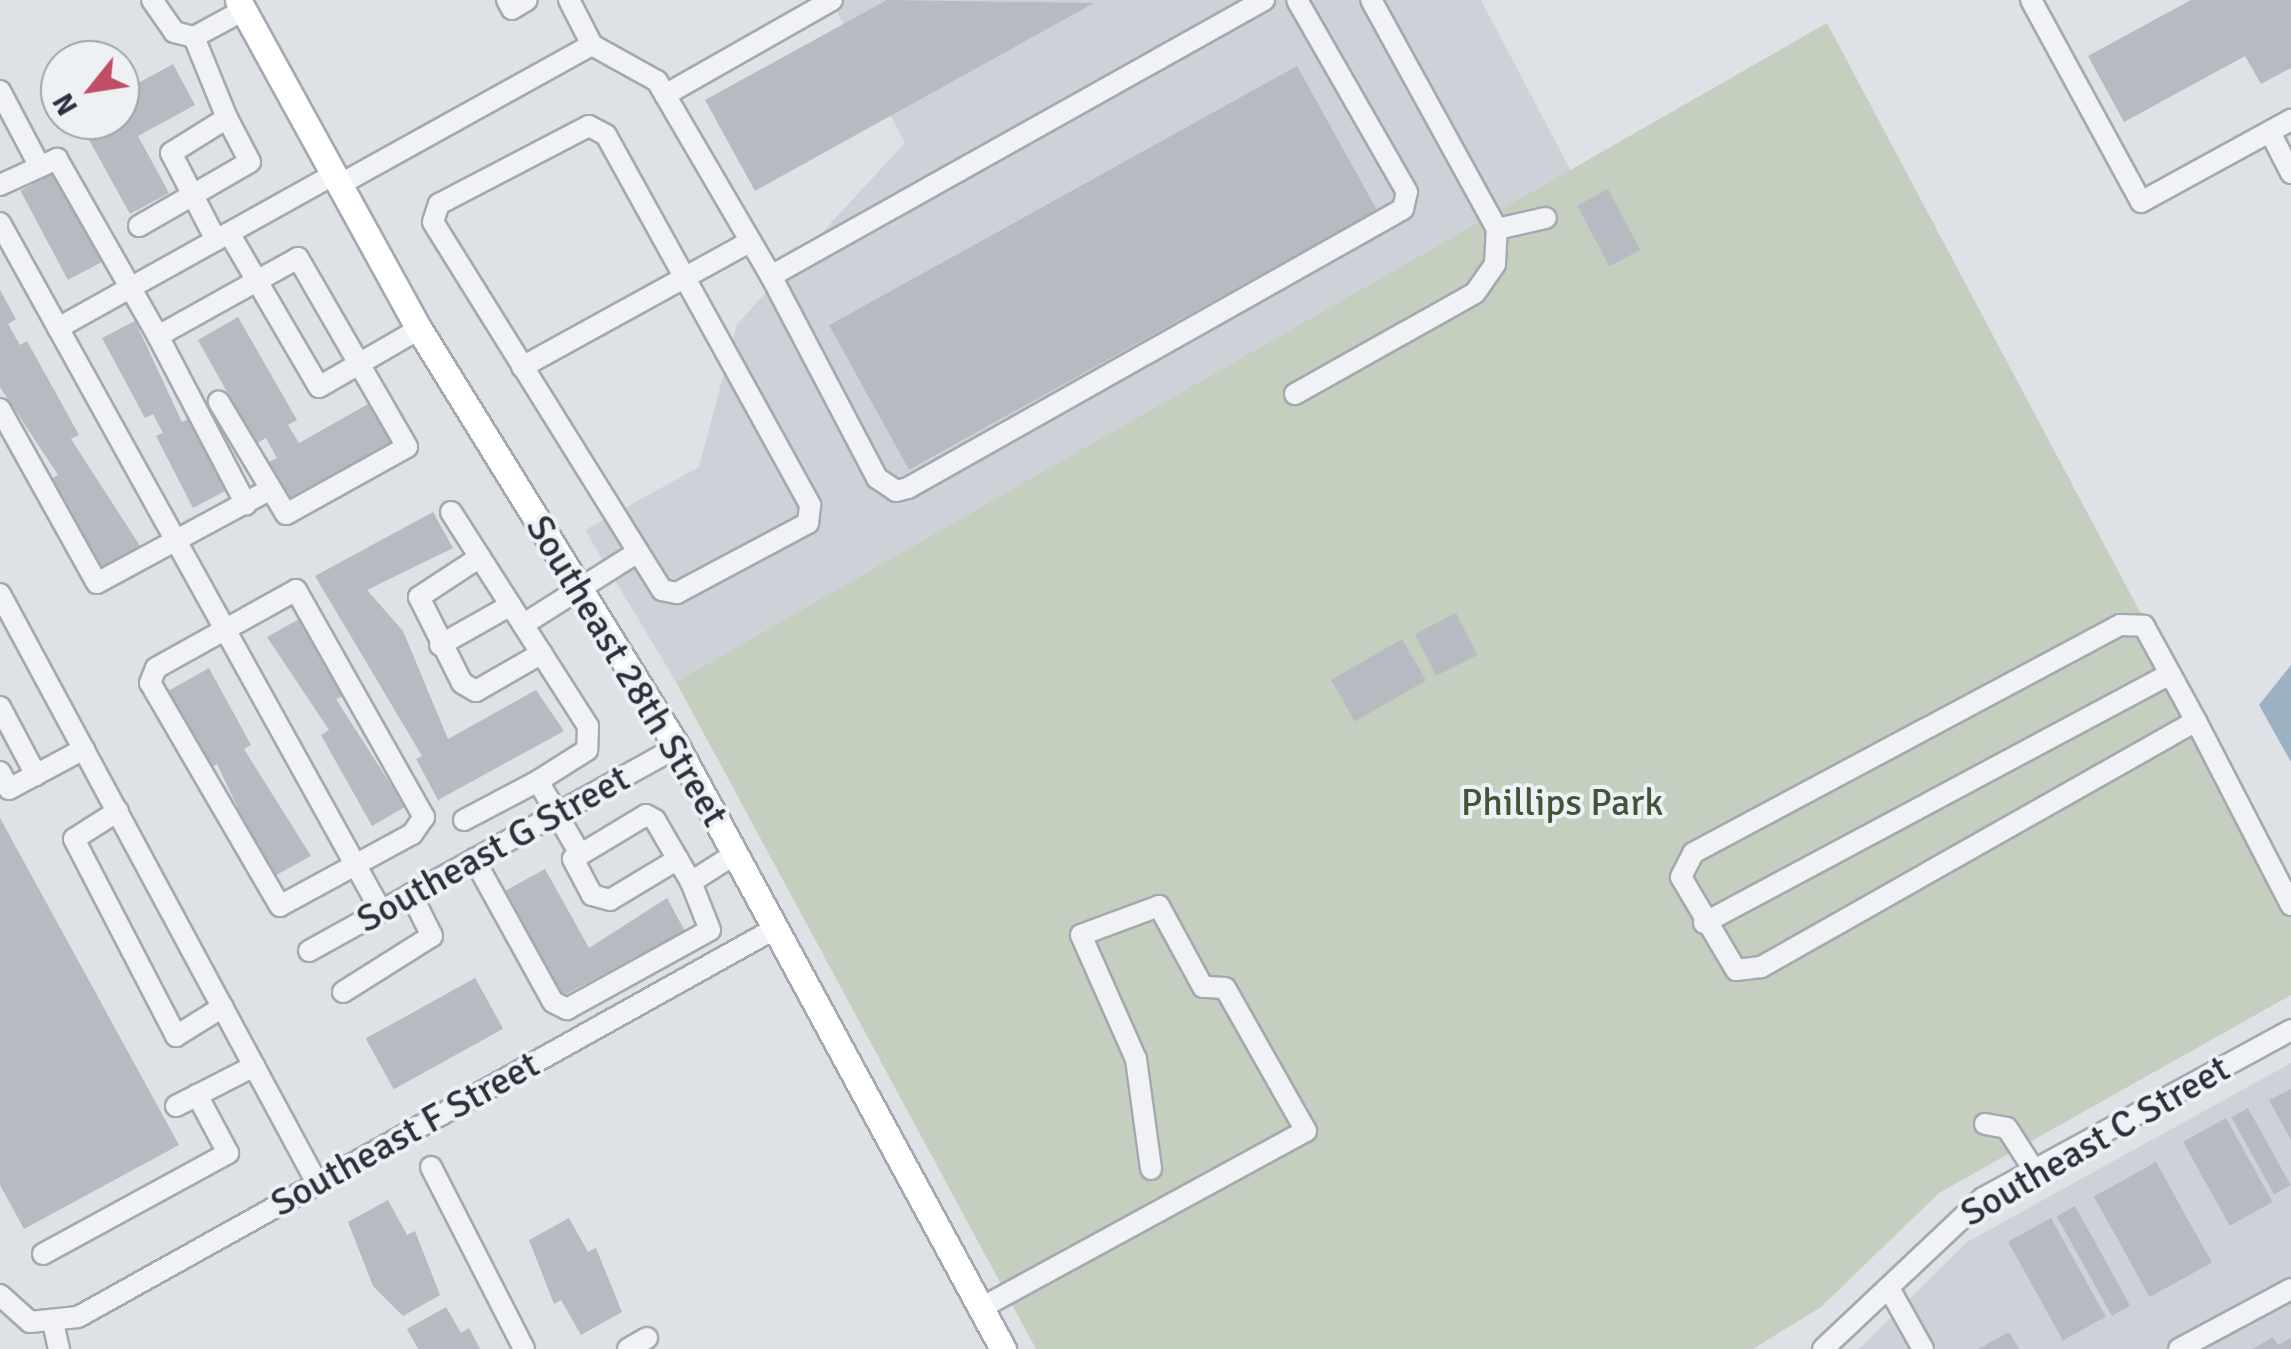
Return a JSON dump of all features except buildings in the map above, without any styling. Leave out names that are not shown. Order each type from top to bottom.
[{"type":"main road","name":"Southeast 28th Street","points":[[241,5],[419,328],[677,747],[1004,1349]]},
{"type":"street","points":[[152,0],[174,32],[194,37],[241,5]]},
{"type":"street","points":[[507,0],[512,8],[527,0]]},
{"type":"street","points":[[569,0],[592,44],[657,80],[771,276],[877,478],[896,491],[908,488],[1403,209],[1407,192],[1298,0]]},
{"type":"street","points":[[665,95],[832,0]]},
{"type":"street","points":[[771,276],[1264,0]]},
{"type":"street","points":[[1295,394],[1476,293],[1495,264],[1498,230],[1371,0]]},
{"type":"street","points":[[2031,0],[2141,202],[2291,120]]},
{"type":"street","points":[[140,226],[250,162],[194,37]]},
{"type":"street","points":[[58,328],[222,236],[592,44]]},
{"type":"street","points":[[0,91],[40,165]]},
{"type":"street","points":[[228,118],[171,153],[192,196],[255,280],[319,388],[419,328]]},
{"type":"street","points":[[599,128],[811,514],[678,593],[662,590],[522,366],[437,231],[439,204],[599,128]]},
{"type":"street","points":[[2270,132],[2291,173]]},
{"type":"street","points":[[0,185],[57,159],[64,167],[246,504]]},
{"type":"street","points":[[1498,230],[1546,218]]},
{"type":"street","points":[[0,223],[381,911]]},
{"type":"street","points":[[522,366],[751,242]]},
{"type":"street","points":[[158,336],[298,258],[407,448],[296,512],[277,509],[219,402]]},
{"type":"street","points":[[0,409],[97,583],[178,544],[267,492]]},
{"type":"street","points":[[451,512],[542,653],[592,741],[538,781],[464,820]]},
{"type":"street","points":[[524,624],[638,552]]},
{"type":"street","points":[[480,557],[419,597],[440,645],[476,691],[542,653]]},
{"type":"street","points":[[296,590],[424,817],[355,864],[280,906],[150,683],[156,668],[296,590]]},
{"type":"street","points":[[440,645],[511,606]]},
{"type":"street","points":[[3,609],[118,811],[317,1184]]},
{"type":"street","points":[[2196,722],[1761,967],[1736,970],[1704,922],[1681,877],[1693,853],[1761,816],[2120,626],[2144,626],[2196,722],[2291,905]]},
{"type":"street","points":[[1704,922],[2170,674]]},
{"type":"street","points":[[0,707],[36,774]]},
{"type":"street","name":"Southeast G Street","points":[[308,951],[677,747]]},
{"type":"street","points":[[0,772],[9,789],[84,749]]},
{"type":"street","points":[[538,781],[580,854]]},
{"type":"street","points":[[118,811],[74,839],[176,1036],[222,1007]]},
{"type":"street","points":[[474,860],[553,1002],[567,1009],[710,930],[691,882],[678,859],[646,815],[580,854],[574,868],[600,900],[678,859]]},
{"type":"street","points":[[691,882],[735,854]]},
{"type":"street","points":[[343,992],[432,936],[411,894]]},
{"type":"street","points":[[981,1308],[1306,1132],[1225,988],[1204,987],[1158,906],[1082,935],[1136,1059],[1151,1169]]},
{"type":"street","name":"Southeast F Street","points":[[53,1324],[317,1184],[776,928]]},
{"type":"street","name":"Southeast C Street","points":[[1824,1349],[1890,1290],[1933,1236],[2034,1170],[2291,1030]]},
{"type":"street","points":[[176,1106],[254,1066]]},
{"type":"street","points":[[43,1254],[228,1153],[198,1095]]},
{"type":"street","points":[[1985,1124],[2007,1128],[2034,1170]]},
{"type":"street","points":[[432,1167],[524,1349]]},
{"type":"street","points":[[2178,1349],[2291,1289]]},
{"type":"street","points":[[1890,1290],[1923,1349]]},
{"type":"street","points":[[0,1295],[30,1322],[53,1324],[60,1349]]},
{"type":"street","points":[[628,1349],[648,1338]]},
{"type":"shaded area","points":[[831,0],[1481,0],[1572,173],[676,682],[585,530],[699,467],[737,324],[905,143]]},
{"type":"shaded area","points":[[2291,1063],[2291,1349],[1859,1349],[1967,1242]]},
{"type":"green space","name":"Phillips Park","points":[[1827,23],[2291,896],[2291,995],[1939,1193],[1821,1307],[1753,1349],[1036,1349],[676,682]]},
{"type":"water","points":[[2291,665],[2291,762],[2259,705]]}]
